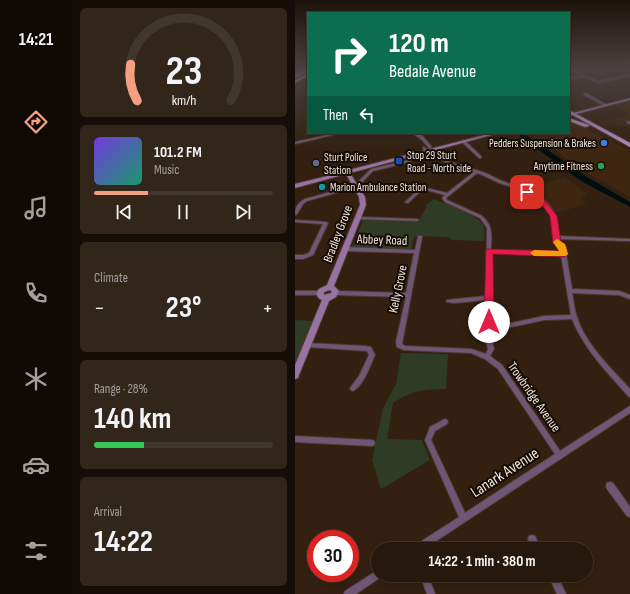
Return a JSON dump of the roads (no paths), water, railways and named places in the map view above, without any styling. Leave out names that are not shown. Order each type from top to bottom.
[{"type":"main road","points":[[570,113],[628,98]]},
{"type":"main road","points":[[570,113],[586,111],[605,104]]},
{"type":"main road","points":[[580,117],[580,115],[586,111]]},
{"type":"main road","points":[[570,113],[630,145]]},
{"type":"main road","points":[[570,113],[630,149]]},
{"type":"main road","points":[[570,119],[595,129]]},
{"type":"main road","points":[[295,186],[479,134]]},
{"type":"main road","points":[[427,149],[464,142],[493,134]]},
{"type":"main road","points":[[295,182],[347,171]]},
{"type":"main road","name":"Bradley Grove","points":[[330,287],[363,205],[362,197],[347,171]]},
{"type":"main road","points":[[295,376],[323,296],[323,290],[330,287],[334,289],[336,293],[333,297],[323,296]]},
{"type":"street","points":[[588,96],[605,104]]},
{"type":"street","points":[[295,143],[336,134]]},
{"type":"street","points":[[414,134],[416,137],[423,139]]},
{"type":"street","points":[[420,134],[432,156],[527,192],[541,200],[553,216],[557,243],[562,246],[564,254],[563,262],[574,317],[579,330],[593,352],[630,394]]},
{"type":"street","points":[[464,142],[480,157]]},
{"type":"street","points":[[295,214],[301,203],[306,200],[355,186],[372,170],[409,160]]},
{"type":"street","points":[[476,172],[444,198],[446,201],[481,217],[485,221],[490,232],[487,337],[491,349],[487,357]]},
{"type":"street","points":[[407,202],[422,188],[448,194]]},
{"type":"street","points":[[358,218],[417,220]]},
{"type":"street","points":[[295,221],[326,223],[311,254],[303,257],[295,257]]},
{"type":"street","name":"Kelly Grove","points":[[420,237],[399,346],[404,348],[471,351],[487,357]]},
{"type":"street","points":[[556,237],[630,240]]},
{"type":"street","name":"Abbey Road","points":[[346,249],[417,252]]},
{"type":"street","points":[[489,251],[564,254]]},
{"type":"street","points":[[569,291],[619,293],[630,297]]},
{"type":"street","points":[[295,293],[323,296]]},
{"type":"street","points":[[336,293],[408,295]]},
{"type":"street","points":[[449,301],[459,302],[476,298],[489,298]]},
{"type":"street","points":[[502,327],[544,318],[574,317]]},
{"type":"street","points":[[307,345],[369,349],[372,355],[361,378],[353,388]]},
{"type":"street","name":"Trowbridge Avenue","points":[[487,357],[500,367],[559,455]]},
{"type":"street","name":"Lanark Avenue","points":[[427,542],[630,409]]},
{"type":"street","points":[[445,422],[432,430],[428,440],[463,518]]},
{"type":"street","points":[[295,440],[372,443]]},
{"type":"street","points":[[610,486],[630,513]]},
{"type":"street","points":[[348,594],[371,579]]},
{"type":"street","points":[[427,582],[431,594]]},
{"type":"street","points":[[556,582],[562,594]]},
{"type":"waterway","points":[[520,134],[584,179],[630,205]]},
{"type":"place","name":"Pedders Suspension & Brakes","points":[[604,143]]},
{"type":"place","name":"Stop 29 Sturt Road - North side","points":[[399,161]]},
{"type":"place","name":"Sturt Police Station","points":[[316,163]]},
{"type":"place","name":"Anytime Fitness","points":[[601,166]]},
{"type":"place","name":"Marion Ambulance Station","points":[[322,187]]}]
